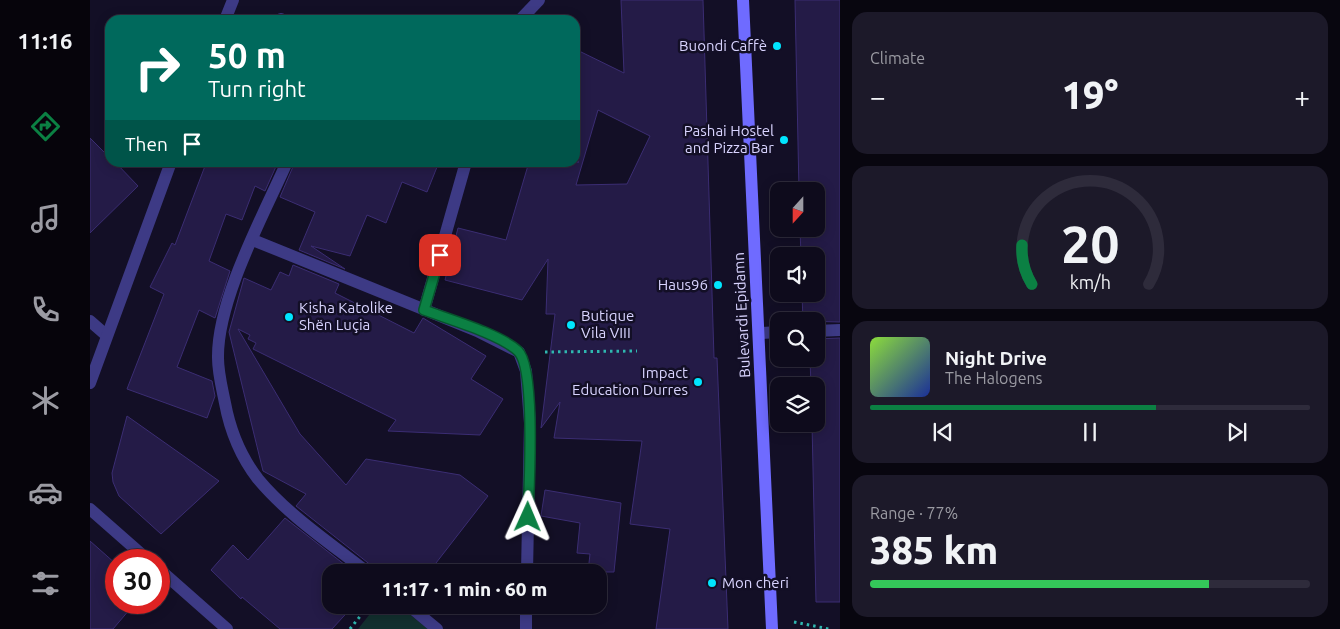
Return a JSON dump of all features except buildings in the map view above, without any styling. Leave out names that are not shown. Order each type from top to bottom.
[{"type":"main road","name":"Bulevardi Epidamn","points":[[744,0],[772,629]]},
{"type":"street","points":[[227,15],[233,0]]},
{"type":"street","points":[[525,15],[539,0]]},
{"type":"street","points":[[90,383],[106,335],[170,167]]},
{"type":"street","points":[[285,167],[233,284],[222,323],[218,358],[228,417],[240,451],[257,477],[272,494],[357,564]]},
{"type":"street","points":[[424,310],[465,167]]},
{"type":"street","points":[[253,240],[503,342],[519,352],[526,371],[530,423],[527,564]]},
{"type":"street","points":[[90,322],[106,335]]},
{"type":"street","points":[[825,331],[840,330]]},
{"type":"street","points":[[760,333],[770,332]]},
{"type":"street","points":[[90,509],[135,549]]},
{"type":"street","points":[[170,579],[227,629]]},
{"type":"street","points":[[419,614],[437,629]]},
{"type":"street","points":[[526,614],[526,629]]},
{"type":"path","points":[[519,352],[637,351]]},
{"type":"path","points":[[350,629],[362,614]]},
{"type":"path","points":[[810,626],[829,629]]},
{"type":"green space","points":[[370,614],[409,614],[428,629],[358,629]]},
{"type":"place","name":"Buondi Caffè","points":[[777,46]]},
{"type":"place","name":"Pashai Hostel and Pizza Bar","points":[[784,140]]},
{"type":"place","name":"Haus96","points":[[718,285]]},
{"type":"place","name":"Kisha Katolike Shën Luçia","points":[[289,317]]},
{"type":"place","name":"Butique Vila VIII","points":[[571,325]]},
{"type":"place","name":"Impact Education Durres","points":[[698,382]]},
{"type":"place","name":"Mon cheri","points":[[712,583]]},
{"type":"route","points":[[440,255],[424,310],[503,342],[519,352],[526,371],[530,423],[528,517]]}]
